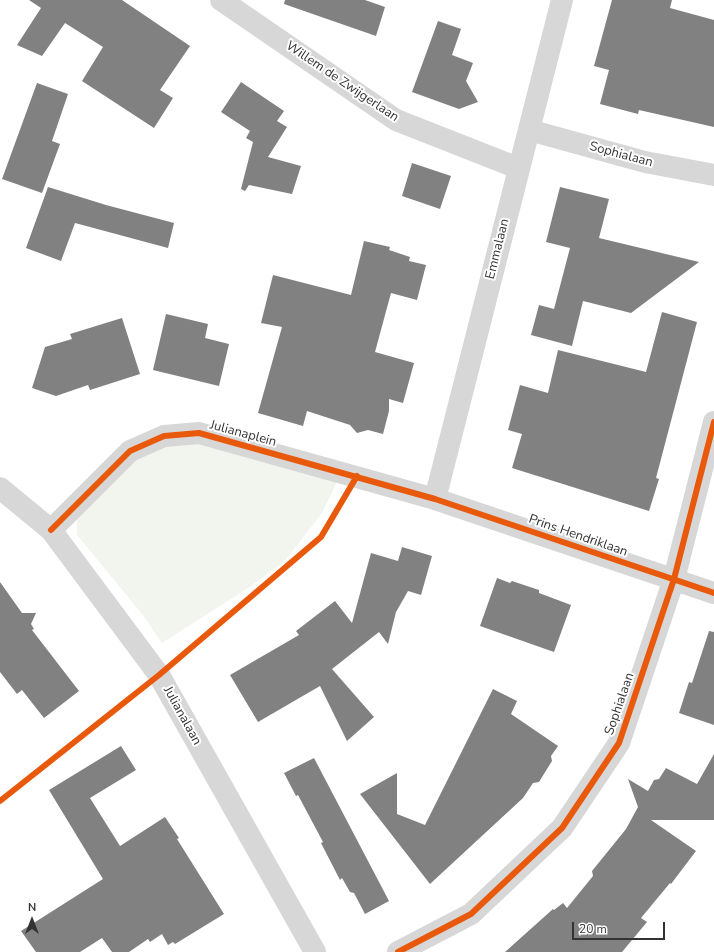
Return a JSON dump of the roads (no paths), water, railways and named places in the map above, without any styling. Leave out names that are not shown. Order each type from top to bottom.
[{"type":"street","name":"Willem de Zwijgerlaan","points":[[221,0],[243,6],[396,120],[518,168]]},
{"type":"street","name":"Emmalaan","points":[[435,499],[518,168],[562,0]]},
{"type":"street","name":"Sophialaan","points":[[529,130],[645,162],[714,175]]},
{"type":"street","name":"Sophialaan","points":[[398,952],[471,914],[562,828],[619,743],[674,580],[714,422]]},
{"type":"street","name":"Julianaplein","points":[[51,530],[130,451],[164,436],[199,433],[435,499]]},
{"type":"street","name":"Julianalaan","points":[[0,488],[51,530],[159,675],[315,952]]},
{"type":"street","name":"Prins Hendriklaan","points":[[435,499],[714,593]]}]
